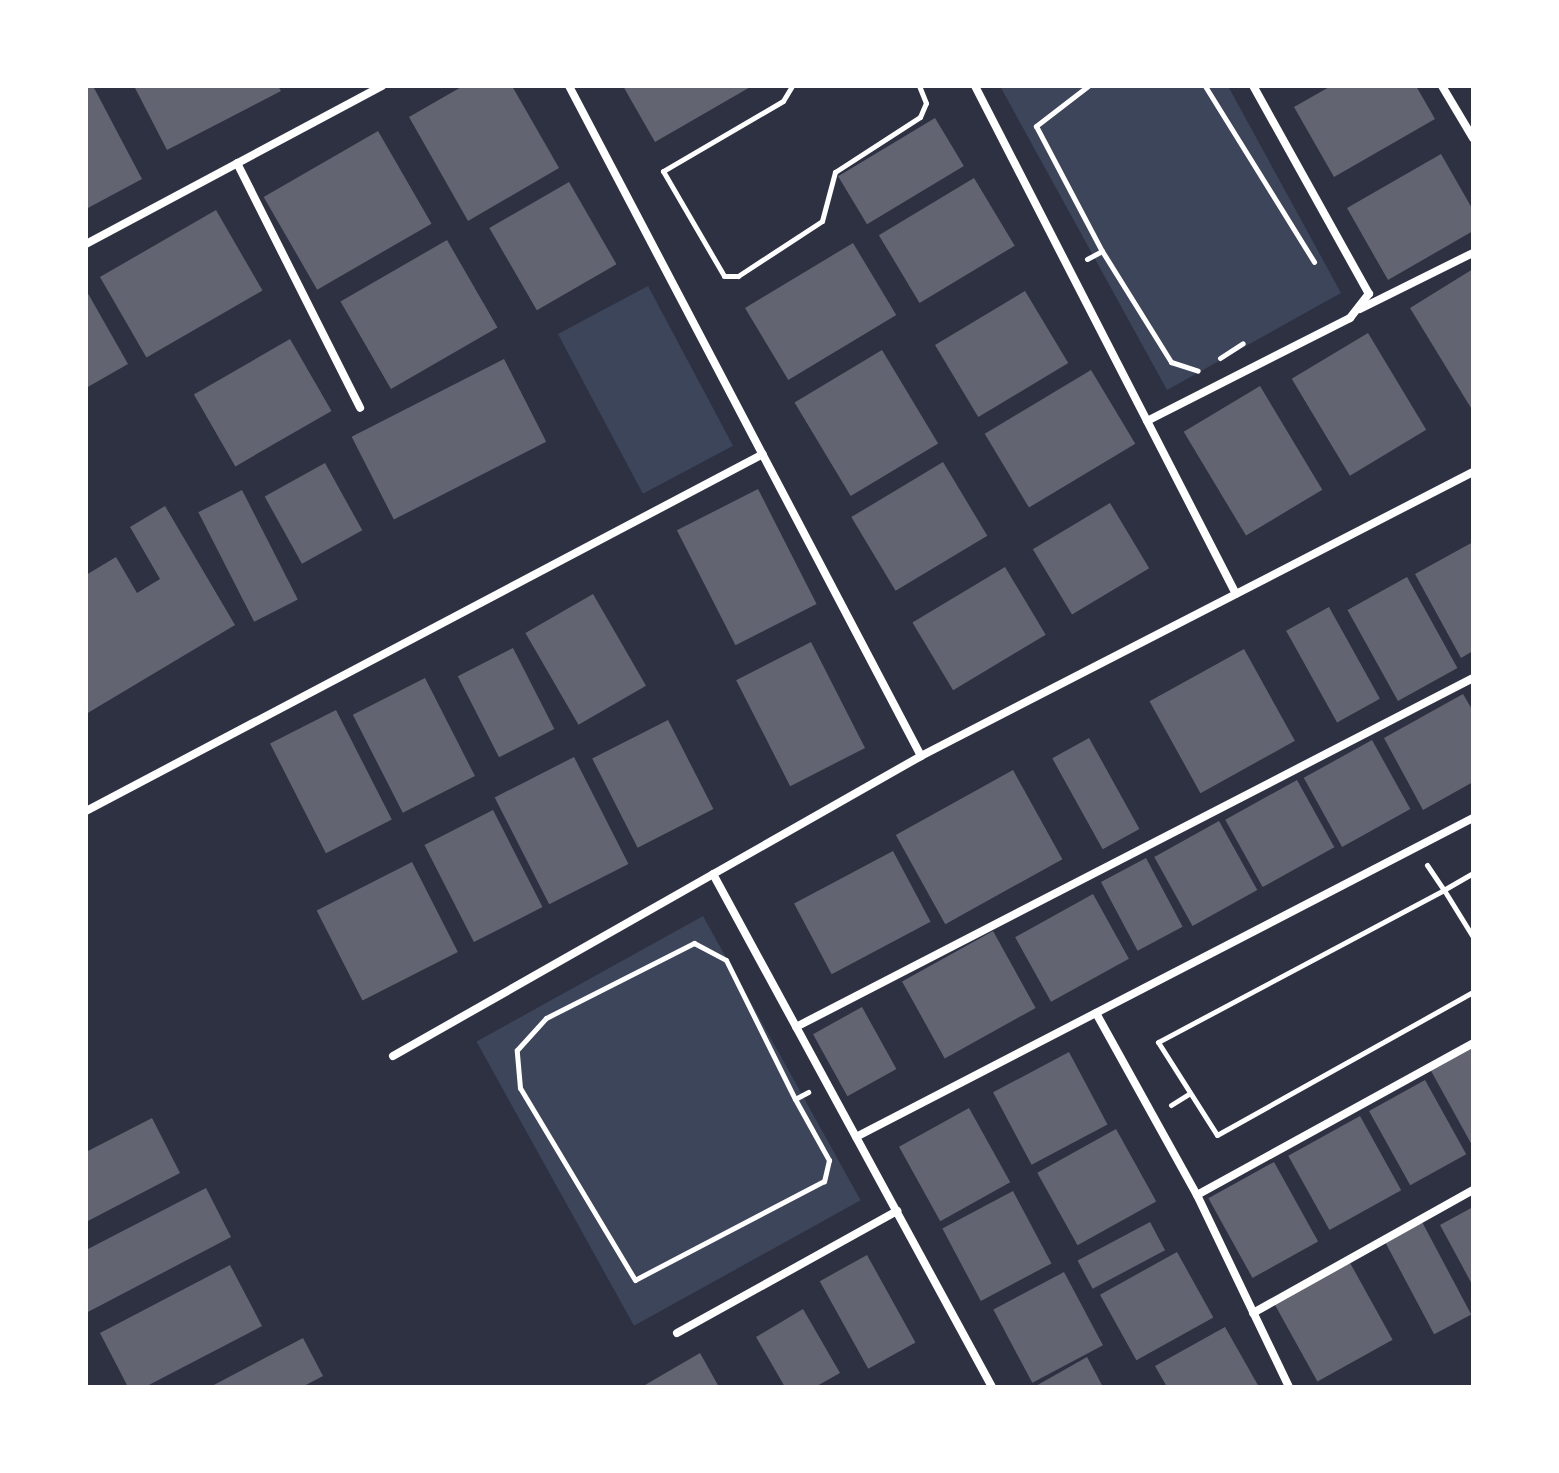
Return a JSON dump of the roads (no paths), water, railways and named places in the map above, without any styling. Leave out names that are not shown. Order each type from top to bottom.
[{"type":"street","points":[[86,244],[382,86]]},
{"type":"street","points":[[569,86],[921,756]]},
{"type":"street","points":[[975,86],[1236,594]]},
{"type":"street","points":[[1253,86],[1365,280],[1369,294],[1360,309]]},
{"type":"street","points":[[1442,86],[1473,138]]},
{"type":"street","points":[[237,163],[360,408]]},
{"type":"street","points":[[1147,421],[1473,253]]},
{"type":"street","points":[[86,811],[763,454]]},
{"type":"street","points":[[393,1056],[921,756],[1473,472]]},
{"type":"street","points":[[796,1027],[1473,678]]},
{"type":"street","points":[[856,1137],[1473,818]]},
{"type":"street","points":[[713,874],[992,1387]]},
{"type":"street","points":[[1096,1013],[1197,1195],[1289,1387]]},
{"type":"street","points":[[1197,1195],[1473,1043]]},
{"type":"street","points":[[1253,1313],[1473,1190]]},
{"type":"street","points":[[677,1333],[897,1211]]}]
